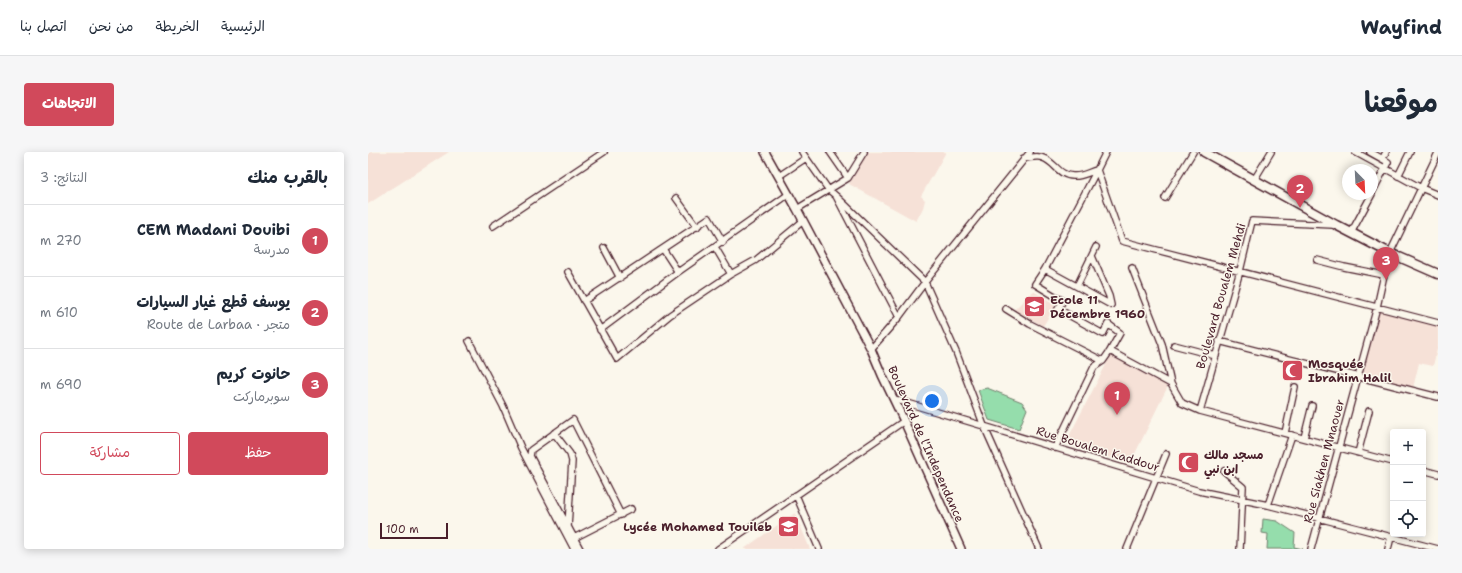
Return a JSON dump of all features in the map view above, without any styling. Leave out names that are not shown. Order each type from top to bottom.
[{"type":"main road","points":[[1204,152],[1336,225],[1390,253],[1438,274]]},
{"type":"street","points":[[493,226],[604,152]]},
{"type":"street","name":"Boulevard de l'Independance","points":[[765,152],[789,194],[871,349],[961,549]]},
{"type":"street","points":[[802,152],[828,190],[925,282],[956,352],[984,426],[1040,549]]},
{"type":"street","points":[[830,152],[848,178]]},
{"type":"street","points":[[871,349],[1030,152]]},
{"type":"street","points":[[1055,448],[1094,367],[1103,361],[1120,333],[1108,324],[1103,334],[1058,309],[1063,301],[1035,284],[1045,269],[1106,152]]},
{"type":"street","points":[[1165,198],[1193,152]]},
{"type":"street","points":[[1254,180],[1270,152]]},
{"type":"street","points":[[1355,152],[1421,188],[1438,195]]},
{"type":"street","points":[[1370,152],[1388,162],[1378,182]]},
{"type":"street","points":[[1383,158],[1386,152]]},
{"type":"street","points":[[1398,176],[1410,152]]},
{"type":"street","name":"Rue Siakhen Mnaouer","points":[[1311,549],[1377,307],[1390,253],[1438,153]]},
{"type":"street","points":[[797,209],[848,178],[862,154]]},
{"type":"street","points":[[779,176],[806,158]]},
{"type":"street","points":[[1024,158],[1044,158],[1064,174],[1072,176],[1080,176],[1097,170]]},
{"type":"street","points":[[1097,170],[1122,241],[1438,323]]},
{"type":"street","points":[[600,330],[678,272],[723,242],[789,194]]},
{"type":"street","points":[[836,196],[899,316]]},
{"type":"street","points":[[676,198],[697,227]]},
{"type":"street","points":[[1352,233],[1369,200]]},
{"type":"street","points":[[584,301],[709,218],[723,242]]},
{"type":"street","points":[[568,272],[617,359],[670,315],[731,274],[756,260],[803,221]]},
{"type":"street","name":"Boulevard Boualem Mehdi","points":[[1200,411],[1240,271],[1252,221],[1336,225]]},
{"type":"street","points":[[715,247],[731,274]]},
{"type":"street","points":[[1077,286],[1096,247]]},
{"type":"street","points":[[604,248],[620,278]]},
{"type":"street","points":[[663,249],[678,272]]},
{"type":"street","points":[[1045,269],[1111,305],[1109,296],[1092,256]]},
{"type":"street","points":[[1317,260],[1384,275]]},
{"type":"street","points":[[1132,268],[1162,344],[1171,384],[1182,403],[1200,411],[1390,461]]},
{"type":"street","points":[[1006,309],[1030,324],[1103,361]]},
{"type":"street","points":[[1219,341],[1438,397]]},
{"type":"street","points":[[469,342],[503,406],[525,455],[574,549]]},
{"type":"street","points":[[1174,345],[1216,356]]},
{"type":"street","points":[[1110,351],[1171,384]]},
{"type":"street","points":[[1285,433],[1295,387]]},
{"type":"street","name":"Rue Boualem Kaddour","points":[[894,399],[1199,491],[1268,505],[1390,537]]},
{"type":"street","points":[[1304,438],[1312,406]]},
{"type":"street","points":[[1358,453],[1369,411]]},
{"type":"street","points":[[580,549],[530,454],[531,450],[574,420],[621,514]]},
{"type":"street","points":[[718,549],[904,421]]},
{"type":"street","points":[[554,433],[570,454],[572,461],[568,527]]},
{"type":"street","points":[[1268,505],[1292,435]]},
{"type":"street","points":[[1127,549],[1166,454]]},
{"type":"street","points":[[1426,471],[1438,474]]},
{"type":"street","points":[[1224,472],[1243,487],[1240,549]]},
{"type":"street","points":[[796,495],[819,549]]},
{"type":"street","points":[[574,538],[631,509]]},
{"type":"street","points":[[1388,549],[1391,537]]},
{"type":"street","name":"Rue Boualem Kaddour","points":[[1391,537],[1423,547],[1438,549]]},
{"type":"shaded area","points":[[368,152],[449,152],[368,204]]},
{"type":"shaded area","points":[[867,152],[946,152],[921,196],[925,200],[923,208],[916,221],[849,184]]},
{"type":"shaded area","name":"Ecole 11 Décembre 1960","points":[[1033,291],[1056,305],[1043,326],[1014,310]]},
{"type":"shaded area","points":[[1378,310],[1438,325],[1438,345],[1433,366],[1419,363],[1413,388],[1362,375]]},
{"type":"shaded area","points":[[1111,355],[1168,386],[1130,464],[1065,444]]},
{"type":"shaded area","name":"Lycée Mohamed Touileb","points":[[795,513],[810,549],[744,549],[755,541]]},
{"type":"green space","points":[[987,388],[1022,402],[1027,409],[1019,429],[989,420],[978,390]]},
{"type":"green space","points":[[1263,519],[1277,521],[1295,533],[1294,547],[1303,549],[1267,549],[1268,534],[1262,533]]},
{"type":"place","name":"يوسف قطع غيار السيارات","points":[[1300,208]]},
{"type":"place","name":"حانوت كريم","points":[[1386,280]]},
{"type":"place","name":"Ecole 11 Décembre 1960","points":[[1035,307]]},
{"type":"place","name":"Mosquée Ibrahim Halil","points":[[1293,371]]},
{"type":"place","name":"CEM Madani Douibi","points":[[1117,415]]},
{"type":"place","name":"مسجد مالك ابن نبي","points":[[1189,462]]},
{"type":"place","name":"Lycée Mohamed Touileb","points":[[788,527]]}]
